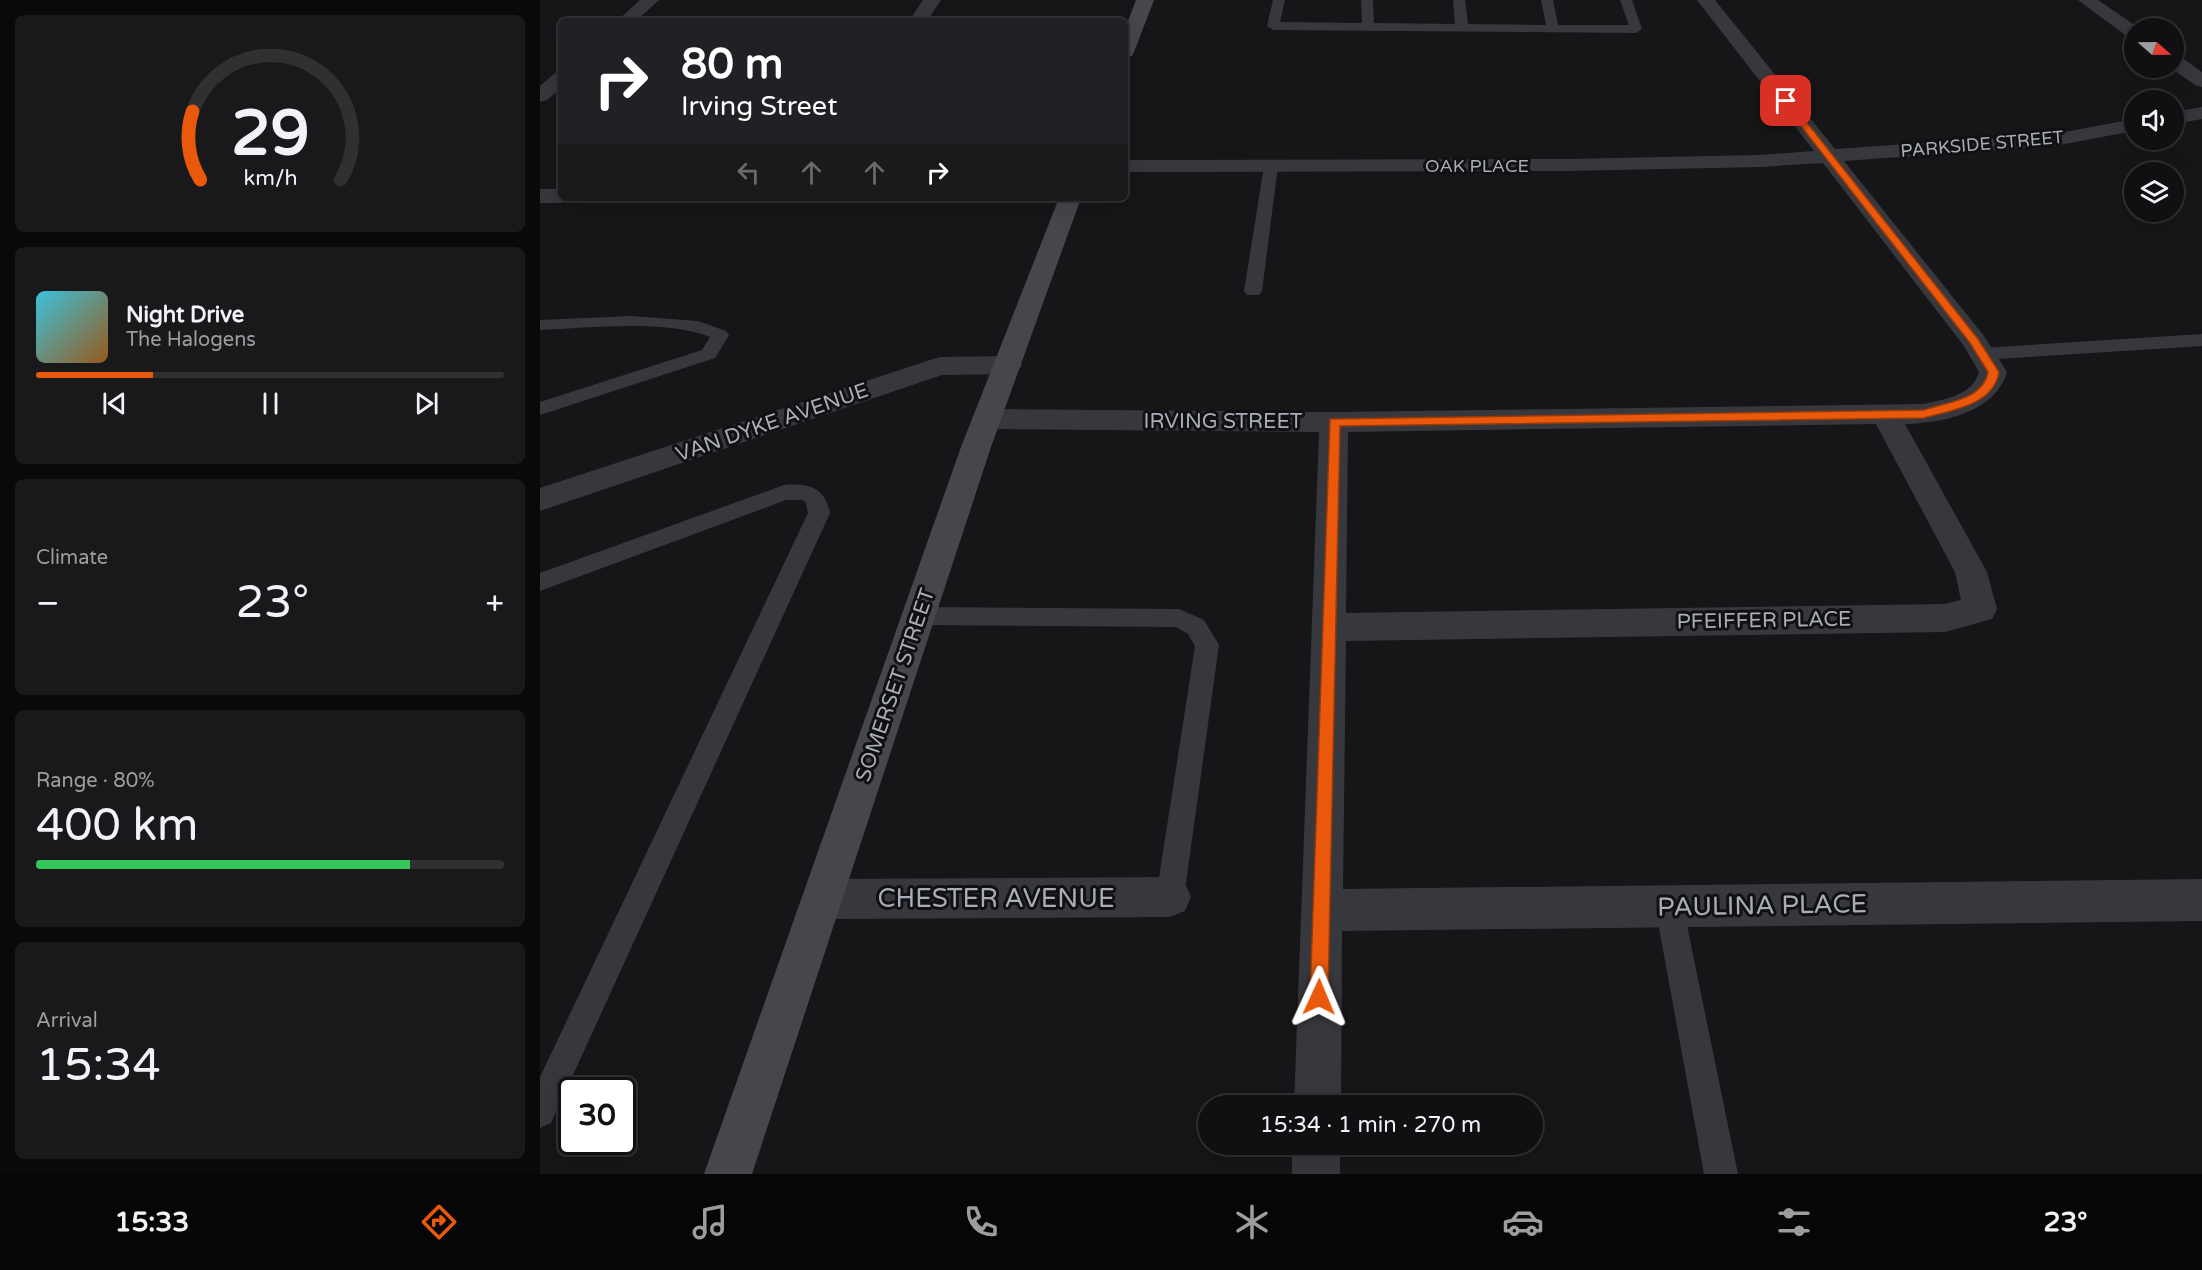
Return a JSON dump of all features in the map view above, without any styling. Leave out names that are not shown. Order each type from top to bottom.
[{"type":"main road","points":[[1128,44],[1144,0]]},
{"type":"main road","name":"SOMERSET STREET","points":[[728,1174],[986,419],[1069,201]]},
{"type":"street","points":[[629,18],[650,0]]},
{"type":"street","points":[[920,18],[932,0]]},
{"type":"street","points":[[1706,0],[1983,354]]},
{"type":"street","points":[[2087,0],[2124,26]]},
{"type":"street","points":[[2184,68],[2202,81]]},
{"type":"street","points":[[540,96],[558,81]]},
{"type":"street","points":[[2184,116],[2202,113]]},
{"type":"street","name":"PARKSIDE STREET","points":[[1830,157],[2054,140],[2124,127]]},
{"type":"street","name":"OAK PLACE","points":[[1128,166],[1566,165],[1760,161],[1830,157]]},
{"type":"street","points":[[540,196],[558,196]]},
{"type":"street","name":"IRVING STREET","points":[[986,419],[1334,422],[1924,414],[1980,396],[1992,383],[1993,372],[1983,354]]},
{"type":"street","name":"VAN DYKE AVENUE","points":[[540,500],[940,366],[1008,365]]},
{"type":"street","name":"PFEIFFER PLACE","points":[[1328,627],[1945,618],[1980,609],[1971,572],[1885,414]]},
{"type":"street","points":[[1317,1095],[1334,422]]},
{"type":"street","name":"CHESTER AVENUE","points":[[823,899],[1170,897]]},
{"type":"street","name":"PAULINA PLACE","points":[[1321,910],[2202,900]]},
{"type":"street","points":[[1316,1155],[1316,1174]]},
{"type":"lane","points":[[1279,0],[1273,26],[1636,29],[1626,0]]},
{"type":"lane","points":[[1368,0],[1368,27]]},
{"type":"lane","points":[[1459,0],[1462,27]]},
{"type":"lane","points":[[1547,0],[1553,28]]},
{"type":"lane","points":[[1253,291],[1271,166]]},
{"type":"lane","points":[[540,409],[709,354],[720,335],[698,326],[631,321],[541,324]]},
{"type":"lane","points":[[1983,354],[2202,340]]},
{"type":"lane","points":[[540,582],[784,492],[801,491],[813,495],[818,501],[819,513],[540,1112]]},
{"type":"lane","points":[[919,616],[1179,618],[1196,627],[1207,645],[1170,897]]},
{"type":"lane","points":[[1669,906],[1721,1174]]},
{"type":"route","points":[[1319,997],[1334,422],[1924,414],[1980,396],[1992,383],[1993,372],[1975,342],[1786,101]]}]
